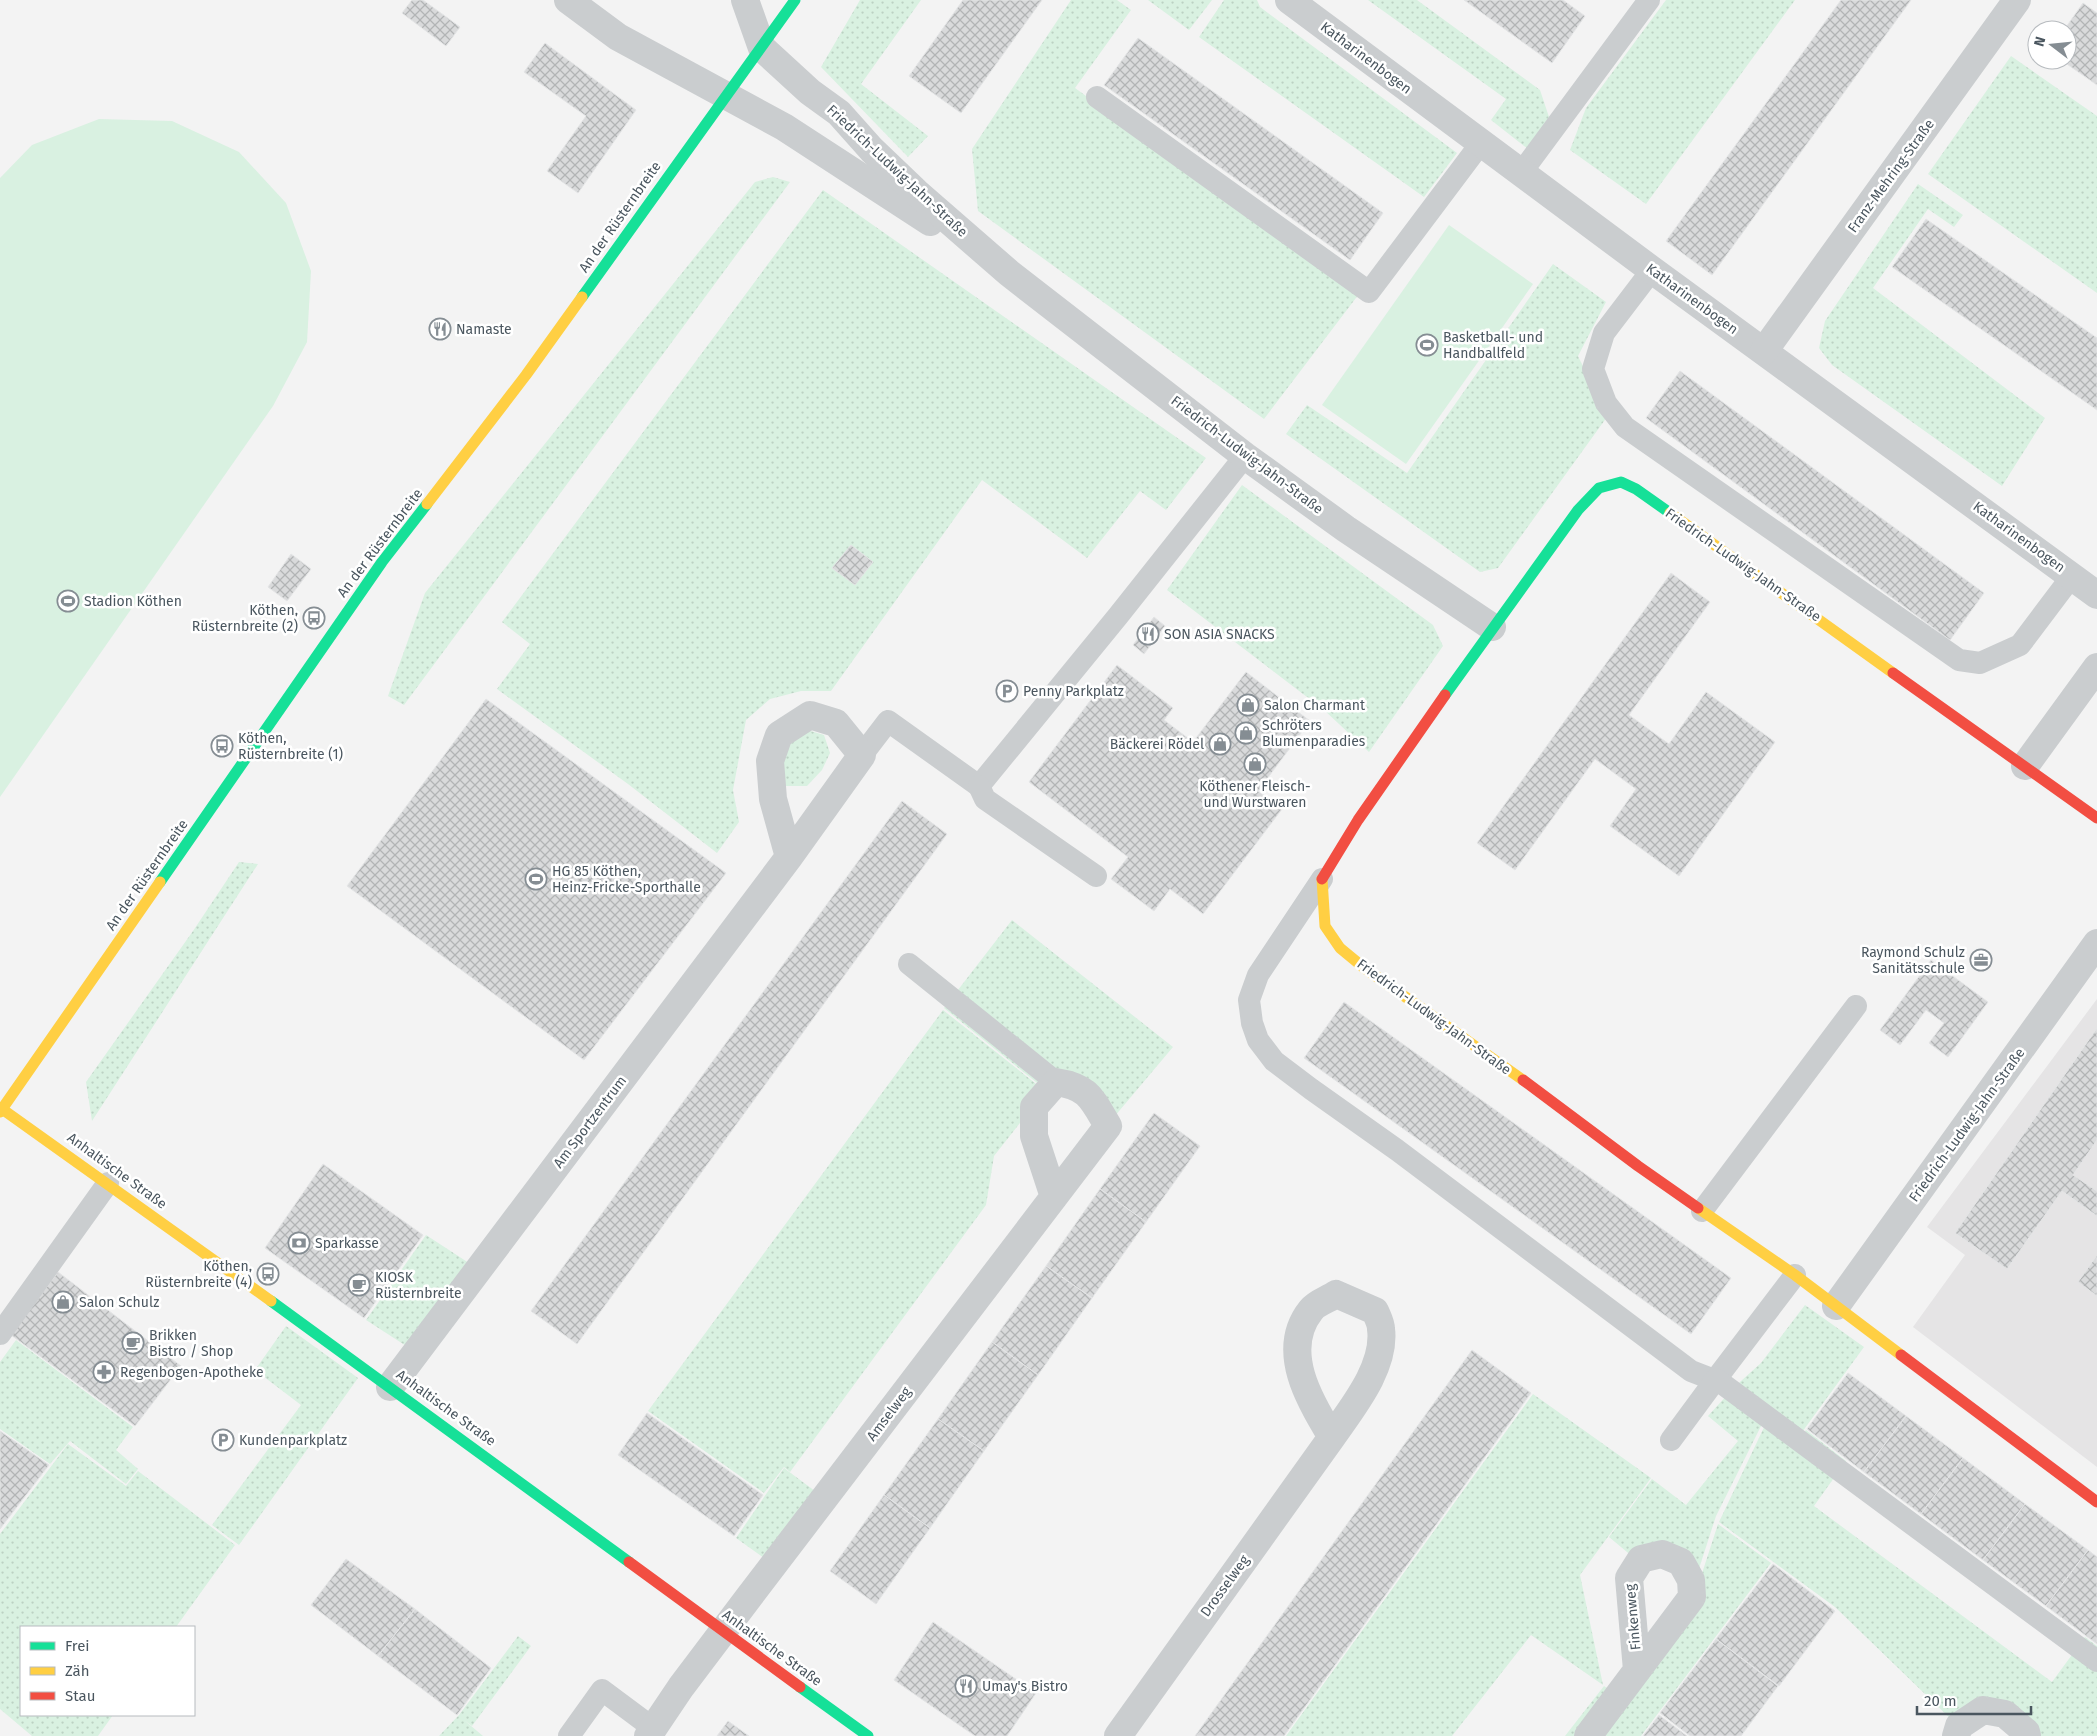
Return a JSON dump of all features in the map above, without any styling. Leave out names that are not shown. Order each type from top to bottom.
[{"type":"street","name":"Friedrich-Ludwig-Jahn-Straße","points":[[568,0],[618,37],[784,127],[1009,273]]},
{"type":"street","points":[[745,0],[762,48]]},
{"type":"street","name":"An der Rüsternbreite","points":[[1,1111],[382,562],[526,375],[795,0]]},
{"type":"street","name":"Katharinenbogen","points":[[1289,0],[1652,270],[2097,595]]},
{"type":"street","name":"Franz-Mehring-Straße","points":[[1764,352],[2017,0]]},
{"type":"street","name":"Friedrich-Ludwig-Jahn-Straße","points":[[762,48],[810,92],[838,113],[872,150],[916,192],[1009,273],[1245,456],[1346,529],[1492,627]]},
{"type":"street","name":"Friedrich-Ludwig-Jahn-Straße","points":[[2097,818],[1636,489],[1621,482],[1599,488],[1578,510],[1492,627],[1358,820],[1322,879],[1324,926],[1340,948],[1638,1166],[1795,1275],[2097,1502]]},
{"type":"street","points":[[2025,766],[2097,667]]},
{"type":"street","points":[[789,857],[773,799],[770,761],[779,735],[810,715],[836,723],[862,755]]},
{"type":"street","name":"Am Sportzentrum","points":[[390,1387],[789,857],[862,755]]},
{"type":"street","name":"Friedrich-Ludwig-Jahn-Straße","points":[[1836,1306],[2097,943]]},
{"type":"street","points":[[1054,1197],[1034,1136],[1034,1108],[1056,1082]]},
{"type":"street","name":"Amselweg","points":[[650,1732],[723,1631],[1108,1126],[1090,1095],[1072,1084],[1056,1082]]},
{"type":"street","name":"Anhaltische Straße","points":[[1,1111],[108,1183],[868,1736]]},
{"type":"street","name":"Drosselweg","points":[[1118,1736],[1332,1437],[1366,1388],[1380,1353],[1381,1329],[1374,1311],[1336,1294],[1311,1309],[1300,1331],[1298,1365],[1313,1406],[1332,1437]]},
{"type":"street","name":"Finkenweg","points":[[1588,1736],[1637,1670]]},
{"type":"street","points":[[1956,1736],[1960,1726],[1983,1710],[2005,1714],[2026,1732],[2027,1736]]},
{"type":"lane","points":[[1521,173],[1649,0]]},
{"type":"lane","points":[[1097,97],[1369,292],[1481,143]]},
{"type":"lane","points":[[1652,270],[1604,333],[1593,369],[1606,403],[1625,427],[1959,660],[1980,663],[2020,644],[2072,576]]},
{"type":"lane","points":[[978,786],[1118,616],[1245,456]]},
{"type":"lane","points":[[862,755],[888,721],[978,786],[985,799],[1096,876]]},
{"type":"lane","points":[[1322,879],[1258,975],[1249,1000],[1252,1023],[1258,1040],[1274,1060],[1398,1150],[1660,1349],[1691,1371],[1716,1379],[2097,1661]]},
{"type":"lane","points":[[909,964],[1056,1082]]},
{"type":"lane","points":[[1702,1211],[1856,1006]]},
{"type":"lane","points":[[0,1334],[108,1183]]},
{"type":"lane","points":[[1671,1440],[1795,1275]]},
{"type":"lane","points":[[569,1736],[602,1690],[650,1732]]},
{"type":"shaded area","points":[[2097,999],[2097,1467],[1913,1327],[1965,1255],[1927,1227]]},
{"type":"green space","points":[[860,0],[921,0],[861,84],[928,136],[908,157],[821,67]]},
{"type":"green space","points":[[1071,0],[1117,0],[1131,10],[1075,88],[1359,294],[1264,419],[978,211],[972,149]]},
{"type":"green space","points":[[1148,0],[1212,0],[1189,30]]},
{"type":"green space","points":[[1224,0],[1257,0],[1260,7],[1457,153],[1424,197],[1199,37]]},
{"type":"green space","points":[[1368,0],[1417,0],[1540,90],[1549,117],[1528,149],[1491,120],[1506,99]]},
{"type":"green space","points":[[1666,0],[1795,0],[1646,204],[1570,150],[1586,108]]},
{"type":"green space","points":[[2011,56],[2027,67],[2027,70],[2031,70],[2097,116],[2097,293],[1928,174]]},
{"type":"green space","name":"Stadion Köthen","points":[[99,119],[172,121],[239,152],[286,203],[311,271],[307,342],[273,406],[0,797],[0,178],[32,145]]},
{"type":"green space","points":[[773,177],[790,182],[404,705],[388,696],[425,593],[755,182]]},
{"type":"green space","points":[[1918,184],[1963,215],[1954,227],[1928,209],[1873,288],[2045,418],[2002,486],[1832,365],[1819,348],[1825,321]]},
{"type":"green space","points":[[823,190],[1206,458],[1166,510],[1140,491],[1087,558],[982,480],[831,691],[801,691],[770,699],[746,720],[733,790],[739,822],[717,853],[628,784],[497,689],[530,644],[502,622]]},
{"type":"green space","name":"Basketball- und Handballfeld","points":[[1449,225],[1533,284],[1406,464],[1322,405]]},
{"type":"green space","points":[[1553,264],[1606,302],[1578,356],[1607,417],[1498,568],[1480,572],[1286,434],[1307,405],[1407,473]]},
{"type":"green space","points":[[1242,485],[1433,625],[1443,646],[1369,752],[1324,710],[1167,590]]},
{"type":"green space","points":[[804,729],[824,735],[830,753],[822,770],[807,786],[785,786],[780,761],[787,739]]},
{"type":"green space","points":[[239,862],[258,864],[92,1121],[86,1082],[193,931]]},
{"type":"green space","points":[[1012,920],[1173,1047],[1109,1123],[1091,1093],[1046,1090],[944,1008]]},
{"type":"green space","points":[[943,1010],[1045,1091],[994,1156],[986,1205],[790,1472],[784,1467],[764,1493],[648,1411]]},
{"type":"green space","points":[[426,1235],[475,1267],[414,1351],[366,1320]]},
{"type":"green space","points":[[1805,1305],[1864,1347],[1797,1439],[1731,1390],[1761,1363]]},
{"type":"green space","points":[[286,1326],[358,1378],[239,1545],[212,1525],[301,1405],[255,1370]]},
{"type":"green space","points":[[16,1340],[133,1427],[116,1450],[138,1469],[126,1484],[70,1441],[50,1464],[0,1429],[0,1362]]},
{"type":"green space","points":[[1729,1393],[1765,1418],[1716,1516],[1696,1578],[1633,1557],[1609,1537],[1652,1479],[1686,1505],[1738,1441],[1708,1416]]},
{"type":"green space","points":[[1533,1394],[1651,1478],[1580,1575],[1603,1685],[1531,1635],[1452,1736],[1286,1736]]},
{"type":"green space","points":[[1767,1421],[1797,1443],[1806,1430],[1846,1461],[1814,1506],[2052,1682],[2085,1637],[2097,1646],[2097,1736],[2032,1736],[2004,1708],[1956,1724],[1835,1607],[1719,1522]]},
{"type":"green space","points":[[68,1444],[126,1486],[138,1471],[235,1545],[177,1626],[20,1626],[20,1716],[112,1716],[98,1736],[32,1736],[0,1709],[0,1534]]},
{"type":"green space","points":[[784,1468],[831,1503],[782,1571],[736,1538]]},
{"type":"green space","points":[[1718,1524],[1771,1563],[1641,1736],[1590,1736],[1694,1598]]},
{"type":"green space","points":[[518,1636],[531,1646],[472,1726],[464,1720],[483,1736],[439,1736],[459,1715]]},
{"type":"green space","points":[[1604,1686],[1617,1695],[1586,1736],[1565,1736]]},
{"type":"building","points":[[412,0],[423,0],[460,27],[446,46],[402,13]]},
{"type":"building","points":[[963,0],[1042,0],[961,113],[909,76]]},
{"type":"building","points":[[1464,0],[1563,0],[1585,16],[1552,63]]},
{"type":"building","points":[[1841,0],[1911,0],[1712,275],[1666,241]]},
{"type":"building","points":[[2083,3],[2097,13],[2097,85],[2075,70],[2077,70],[2077,20],[2071,20]]},
{"type":"building","points":[[1138,38],[1383,213],[1350,260],[1104,85]]},
{"type":"building","points":[[545,43],[636,110],[578,193],[547,171],[586,116],[524,72]]},
{"type":"building","points":[[1926,219],[2097,338],[2097,410],[1892,267]]},
{"type":"building","points":[[1680,371],[1984,593],[1950,640],[1646,418]]},
{"type":"building","points":[[851,545],[873,562],[855,585],[832,568]]},
{"type":"building","points":[[291,554],[311,569],[287,601],[268,587]]},
{"type":"building","points":[[1671,573],[1710,602],[1629,715],[1669,744],[1706,692],[1775,742],[1679,876],[1610,826],[1636,789],[1595,759],[1515,870],[1477,843]]},
{"type":"building","points":[[1154,617],[1165,626],[1144,654],[1133,645]]},
{"type":"building","points":[[1117,665],[1173,708],[1164,720],[1193,742],[1246,672],[1310,721],[1258,791],[1282,809],[1203,914],[1170,889],[1154,911],[1111,879],[1128,857],[1029,782]]},
{"type":"building","name":"HG 85 Köthen, Heinz-Fricke-Sporthalle","points":[[486,699],[726,873],[584,1060],[347,886]]},
{"type":"building","points":[[902,801],[947,834],[577,1344],[531,1311]]},
{"type":"building","points":[[1931,960],[1988,1002],[1948,1057],[1929,1043],[1944,1023],[1926,1010],[1900,1045],[1880,1030]]},
{"type":"building","points":[[1344,1002],[1731,1278],[1691,1334],[1304,1058]]},
{"type":"building","points":[[2097,1028],[2097,1140],[2073,1175],[2097,1191],[2097,1216],[2062,1191],[2007,1269],[1955,1233]]},
{"type":"building","points":[[1154,1113],[1200,1146],[1146,1222],[1100,1189]]},
{"type":"building","points":[[323,1164],[423,1235],[364,1318],[265,1248]]},
{"type":"building","points":[[1100,1189],[1146,1222],[1092,1298],[1046,1266]]},
{"type":"building","points":[[2097,1255],[2097,1296],[2078,1282]]},
{"type":"building","points":[[1046,1266],[1092,1298],[1038,1375],[992,1342]]},
{"type":"building","points":[[58,1272],[181,1366],[135,1426],[11,1335]]},
{"type":"building","points":[[992,1342],[1038,1375],[984,1451],[938,1419]]},
{"type":"building","points":[[1472,1350],[1531,1393],[1284,1736],[1195,1736]]},
{"type":"building","points":[[1848,1373],[1906,1416],[1864,1472],[1807,1429]]},
{"type":"building","points":[[647,1413],[763,1495],[734,1536],[618,1455]]},
{"type":"building","points":[[1906,1416],[1963,1458],[1921,1514],[1864,1472]]},
{"type":"building","points":[[938,1419],[984,1451],[930,1528],[884,1495]]},
{"type":"building","points":[[0,1431],[49,1465],[0,1529]]},
{"type":"building","points":[[1963,1458],[2025,1504],[1983,1560],[1921,1514]]},
{"type":"building","points":[[884,1495],[930,1528],[876,1604],[830,1571]]},
{"type":"building","points":[[2025,1504],[2088,1550],[2046,1606],[1983,1560]]},
{"type":"building","points":[[2088,1550],[2097,1557],[2097,1644],[2046,1606]]},
{"type":"building","points":[[346,1559],[415,1609],[378,1656],[311,1605]]},
{"type":"building","points":[[1773,1564],[1835,1611],[1779,1686],[1716,1639]]},
{"type":"building","points":[[415,1609],[491,1668],[457,1715],[378,1656]]},
{"type":"building","points":[[933,1622],[1036,1693],[1007,1736],[975,1736],[894,1680]]},
{"type":"building","points":[[1716,1639],[1778,1686],[1741,1736],[1690,1736],[1660,1713]]},
{"type":"building","points":[[1659,1715],[1687,1736],[1643,1736]]},
{"type":"building","points":[[728,1721],[749,1736],[717,1736]]},
{"type":"traffic: fast","points":[[582,297],[795,0]]},
{"type":"traffic: fast","points":[[1445,695],[1578,510],[1599,488],[1621,482],[1636,489],[1670,513]]},
{"type":"traffic: fast","points":[[160,882],[382,562],[427,504]]},
{"type":"traffic: fast","points":[[271,1301],[629,1562]]},
{"type":"traffic: fast","points":[[800,1687],[868,1736]]},
{"type":"traffic: slow","points":[[427,504],[526,375],[582,297]]},
{"type":"traffic: slow","points":[[1670,513],[1893,673]]},
{"type":"traffic: slow","points":[[1322,879],[1325,926],[1340,948],[1363,967],[1523,1080]]},
{"type":"traffic: slow","points":[[0,1112],[160,882]]},
{"type":"traffic: slow","points":[[2,1109],[271,1301]]},
{"type":"traffic: slow","points":[[1698,1208],[1795,1275],[1901,1355]]},
{"type":"traffic: jam","points":[[1893,673],[2097,818]]},
{"type":"traffic: jam","points":[[1322,879],[1358,820],[1445,695]]},
{"type":"traffic: jam","points":[[1523,1080],[1638,1166],[1698,1208]]},
{"type":"traffic: jam","points":[[1901,1355],[2097,1502]]},
{"type":"traffic: jam","points":[[629,1562],[800,1687]]},
{"type":"place","name":"Namaste","points":[[440,329]]},
{"type":"place","name":"Basketball- und Handballfeld","points":[[1427,345]]},
{"type":"place","name":"Stadion Köthen","points":[[68,601]]},
{"type":"place","name":"Köthen, Rüsternbreite (2)","points":[[314,618]]},
{"type":"place","name":"SON ASIA SNACKS","points":[[1148,634]]},
{"type":"place","name":"Penny Parkplatz","points":[[1007,691]]},
{"type":"place","name":"Salon Charmant","points":[[1248,705]]},
{"type":"place","name":"Schröters Blumenparadies","points":[[1246,733]]},
{"type":"place","name":"Bäckerei Rödel","points":[[1220,744]]},
{"type":"place","name":"Köthen, Rüsternbreite (1)","points":[[222,746]]},
{"type":"place","name":"Köthener Fleisch- und Wurstwaren","points":[[1255,764]]},
{"type":"place","name":"HG 85 Köthen, Heinz-Fricke-Sporthalle","points":[[536,879]]},
{"type":"place","name":"Raymond Schulz Sanitätsschule","points":[[1981,960]]},
{"type":"place","name":"Sparkasse","points":[[299,1243]]},
{"type":"place","name":"Köthen, Rüsternbreite (4)","points":[[268,1274]]},
{"type":"place","name":"KIOSK Rüsternbreite","points":[[359,1285]]},
{"type":"place","name":"Salon Schulz","points":[[63,1302]]},
{"type":"place","name":"Brikken Bistro / Shop","points":[[133,1343]]},
{"type":"place","name":"Regenbogen-Apotheke","points":[[104,1372]]},
{"type":"place","name":"Kundenparkplatz","points":[[223,1440]]},
{"type":"place","name":"Umay's Bistro","points":[[966,1686]]}]
